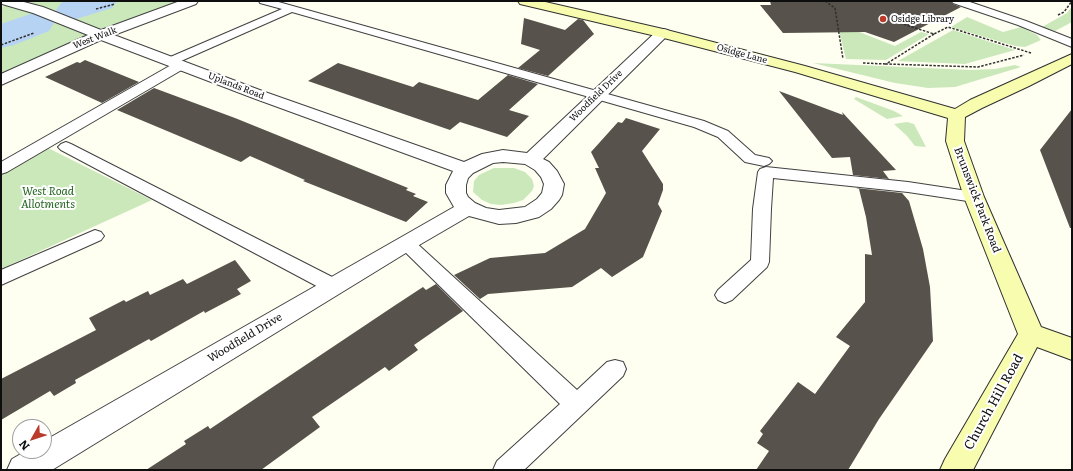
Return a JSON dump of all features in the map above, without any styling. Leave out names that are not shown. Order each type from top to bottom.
[{"type":"main road","name":"Osidge Lane","points":[[524,1],[663,33],[800,69],[957,115]]},
{"type":"main road","points":[[957,115],[976,104],[1023,83],[1072,58]]},
{"type":"main road","name":"Brunswick Park Road","points":[[957,115],[955,141],[974,197],[1032,334]]},
{"type":"main road","points":[[1032,334],[1072,349]]},
{"type":"main road","name":"Church Hill Road","points":[[956,470],[1032,334]]},
{"type":"street","name":"Uplands Road","points":[[7,1],[38,10],[259,95],[466,169]]},
{"type":"street","points":[[1,3],[7,1]]},
{"type":"street","name":"West Walk","points":[[1,80],[79,43],[192,1]]},
{"type":"street","name":"Woodfield Drive","points":[[531,160],[663,33]]},
{"type":"street","points":[[510,157],[531,160],[542,166],[550,175],[554,184],[552,195],[544,204],[532,212],[510,217],[482,214],[468,208],[460,201],[456,193],[456,184],[459,176],[466,169],[489,158],[510,157]]},
{"type":"street","name":"Woodfield Drive","points":[[23,470],[406,243],[468,208]]},
{"type":"lane","points":[[264,1],[699,124],[723,134],[750,159],[764,161]]},
{"type":"lane","points":[[957,1],[1022,23],[1072,43]]},
{"type":"lane","points":[[1,169],[176,63],[291,9]]},
{"type":"lane","points":[[66,147],[333,286]]},
{"type":"lane","points":[[725,295],[760,262],[762,209],[766,172],[908,187],[974,197]]},
{"type":"lane","points":[[1,278],[95,236]]},
{"type":"lane","points":[[406,243],[576,404]]},
{"type":"lane","points":[[506,470],[615,369]]},
{"type":"path","points":[[825,1],[835,8],[843,61]]},
{"type":"path","points":[[93,10],[121,3]]},
{"type":"path","points":[[900,23],[934,34],[948,27],[1031,53],[978,67],[886,64],[934,34]]},
{"type":"path","points":[[1,45],[35,33]]},
{"type":"green space","points":[[20,1],[183,1],[1,77],[1,7]]},
{"type":"green space","points":[[1072,6],[1072,22],[1055,31],[1042,27],[1067,13]]},
{"type":"green space","points":[[834,10],[844,26],[895,46],[921,32],[929,34],[886,60],[846,59]]},
{"type":"green space","points":[[967,17],[1003,32],[1021,27],[1037,35],[1041,40],[1025,47],[1015,46],[951,27]]},
{"type":"green space","points":[[953,30],[1015,50],[965,64],[898,61]]},
{"type":"green space","points":[[813,63],[971,70],[995,69],[1015,65],[1021,67],[955,87],[928,88],[895,83]]},
{"type":"green space","points":[[856,97],[894,111],[903,116],[887,119],[854,99]]},
{"type":"green space","points":[[907,122],[914,124],[926,147],[915,146],[894,124]]},
{"type":"green space","name":"West Road Allotments","points":[[48,148],[152,200],[1,269],[1,175]]},
{"type":"green space","points":[[494,168],[514,168],[525,172],[532,179],[534,186],[532,191],[523,200],[514,203],[501,205],[491,204],[482,200],[473,192],[474,181],[479,175]]},
{"type":"building","points":[[770,1],[951,1],[953,4],[961,7],[894,42],[865,32],[783,33],[760,5],[771,5]]},
{"type":"building","points":[[524,18],[565,30],[578,19],[583,20],[594,34],[548,76],[518,68],[540,50],[521,44]]},
{"type":"building","points":[[85,60],[139,82],[102,103],[45,77],[77,62],[80,63]]},
{"type":"building","points":[[338,63],[413,87],[419,82],[478,100],[508,75],[538,84],[509,110],[529,116],[507,137],[460,122],[450,130],[308,81]]},
{"type":"building","points":[[154,88],[235,118],[408,188],[406,190],[416,194],[413,196],[428,202],[406,222],[303,181],[305,180],[250,156],[241,162],[117,110]]},
{"type":"building","points":[[779,91],[843,115],[842,112],[896,170],[883,171],[889,179],[853,175],[850,157],[832,158]]},
{"type":"building","points":[[1072,109],[1072,228],[1070,228],[1040,150]]},
{"type":"building","points":[[626,118],[660,129],[642,151],[663,184],[663,190],[658,204],[662,211],[643,257],[612,277],[601,268],[572,287],[488,294],[480,299],[454,275],[490,258],[545,253],[585,229],[606,193],[595,168],[599,168],[591,152],[618,122],[622,123]]},
{"type":"building","points":[[856,188],[902,193],[909,201],[923,249],[930,287],[933,341],[879,419],[848,470],[756,470],[769,451],[757,443],[763,434],[760,431],[798,382],[815,394],[850,346],[836,337],[865,302],[865,254],[872,255],[866,217],[859,189]]},
{"type":"building","points":[[235,260],[251,281],[237,289],[241,294],[205,313],[204,311],[151,341],[149,339],[75,380],[76,383],[54,396],[50,391],[1,420],[1,379],[96,330],[89,318],[124,300],[126,302],[148,291],[150,295],[183,279],[187,284]]},
{"type":"building","points":[[436,284],[463,311],[414,345],[418,350],[389,371],[385,367],[312,417],[320,427],[261,470],[146,470],[186,444],[184,441],[208,426],[210,429],[423,287],[426,290]]},
{"type":"waterway","points":[[73,10],[100,1]]},
{"type":"waterway","points":[[1,37],[36,23]]},
{"type":"place","name":"Osidge Library","points":[[883,19]]}]
